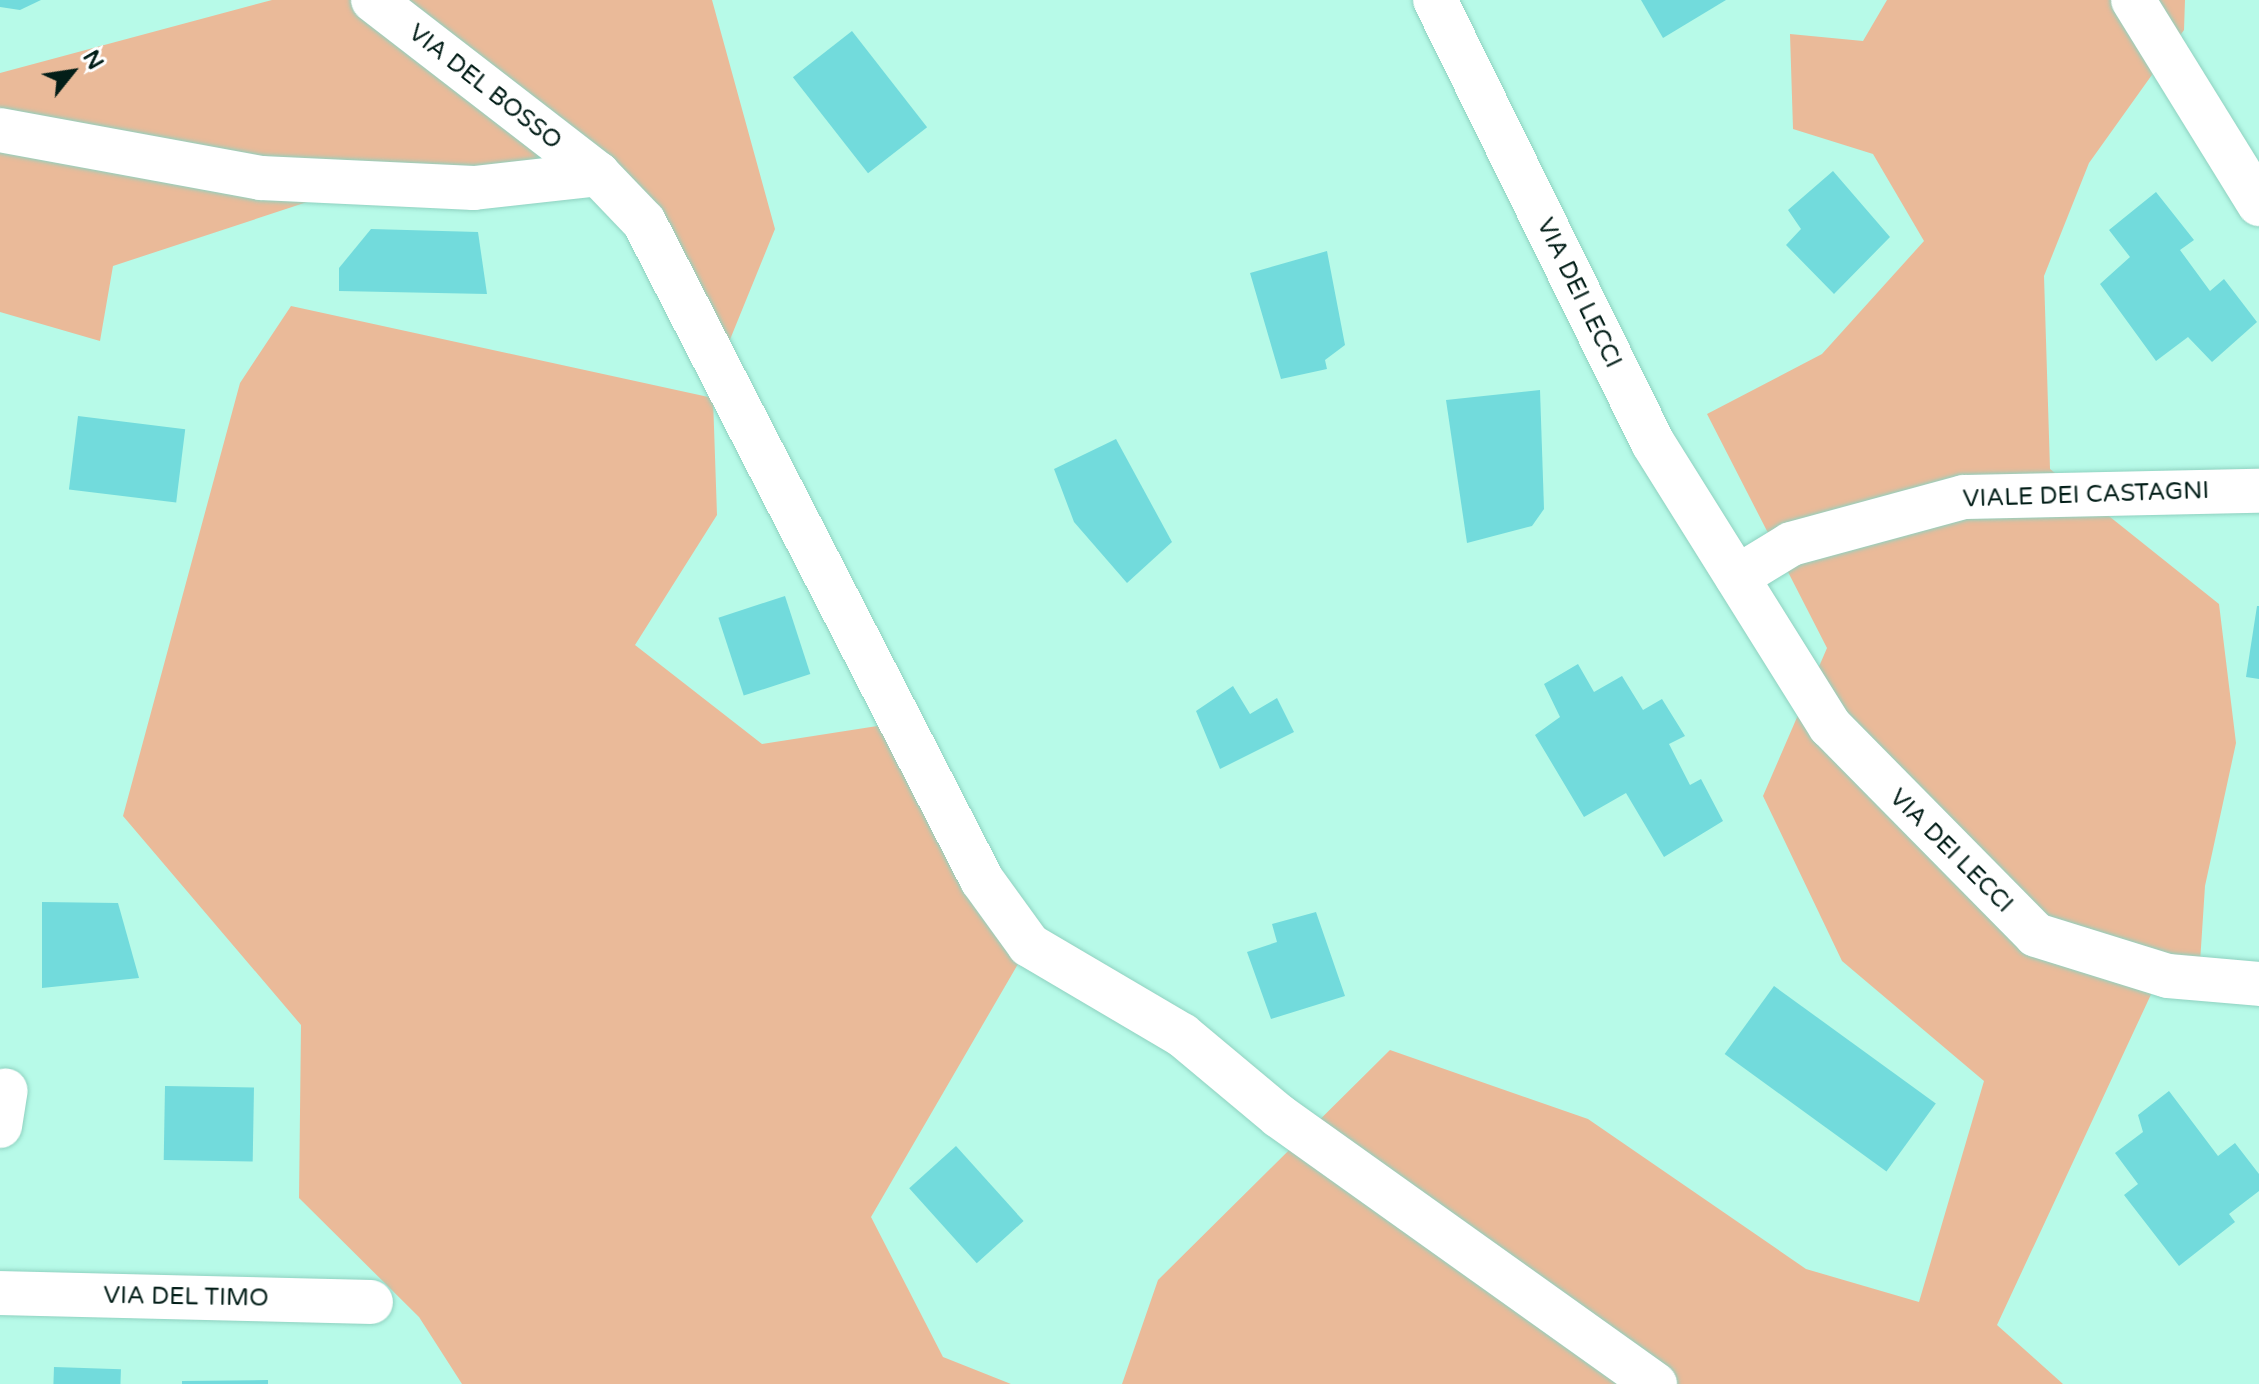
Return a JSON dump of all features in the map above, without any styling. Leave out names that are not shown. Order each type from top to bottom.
[{"type":"street","name":"VIA DEL BOSSO","points":[[373,0],[598,174],[644,222],[982,880],[1029,945],[1182,1035],[1279,1116],[1655,1384]]},
{"type":"street","name":"VIA DEI LECCI","points":[[1435,0],[1653,443],[1830,726],[2036,935],[2168,976],[2259,984]]},
{"type":"street","points":[[2133,0],[2259,204]]},
{"type":"street","points":[[0,130],[261,178],[474,188],[598,174]]},
{"type":"street","name":"VIALE DEI CASTAGNI","points":[[1737,577],[1791,544],[1964,497],[2259,491]]},
{"type":"street","name":"VIA DEL TIMO","points":[[0,1293],[371,1302]]},
{"type":"shaded area","points":[[272,0],[712,0],[775,229],[718,369],[581,161],[365,183],[113,266],[100,341],[0,312],[0,73]]},
{"type":"shaded area","points":[[1887,0],[2185,0],[2184,30],[2089,163],[2044,276],[2050,469],[2219,604],[2236,743],[2205,886],[2199,978],[2161,973],[1997,1325],[2063,1384],[1122,1384],[1158,1280],[1390,1050],[1588,1119],[1806,1269],[1919,1302],[1984,1081],[1842,961],[1763,796],[1827,648],[1707,414],[1822,354],[1924,241],[1873,154],[1793,129],[1790,34],[1863,41]]},
{"type":"shaded area","points":[[291,306],[713,398],[717,515],[635,645],[762,744],[903,722],[1029,945],[871,1217],[943,1357],[1011,1384],[462,1384],[419,1317],[299,1198],[301,1025],[123,816],[240,383]]},
{"type":"building","points":[[0,0],[41,0],[20,10],[0,7]]},
{"type":"building","points":[[1641,0],[1726,0],[1663,38]]},
{"type":"building","points":[[852,31],[927,127],[868,173],[793,77]]},
{"type":"building","points":[[1833,171],[1890,237],[1834,294],[1786,245],[1801,229],[1788,210]]},
{"type":"building","points":[[2156,192],[2194,240],[2180,250],[2210,291],[2224,279],[2257,322],[2212,362],[2188,337],[2156,361],[2100,284],[2130,257],[2109,230]]},
{"type":"building","points":[[371,229],[478,232],[487,294],[339,291],[339,268]]},
{"type":"building","points":[[1327,251],[1345,345],[1325,360],[1327,369],[1281,379],[1250,273]]},
{"type":"building","points":[[1540,390],[1544,509],[1532,526],[1467,543],[1446,400]]},
{"type":"building","points":[[78,416],[185,429],[176,503],[69,489]]},
{"type":"building","points":[[1116,439],[1172,542],[1127,583],[1074,522],[1054,469]]},
{"type":"building","points":[[785,596],[810,674],[744,696],[718,618]]},
{"type":"building","points":[[2259,606],[2259,679],[2246,677]]},
{"type":"building","points":[[1578,664],[1594,692],[1622,676],[1643,710],[1662,699],[1685,736],[1669,744],[1690,785],[1701,779],[1723,821],[1664,857],[1626,793],[1584,817],[1535,735],[1560,717],[1544,684]]},
{"type":"building","points":[[1233,686],[1250,714],[1277,698],[1294,732],[1220,769],[1196,711]]},
{"type":"building","points":[[42,902],[118,903],[139,978],[42,988]]},
{"type":"building","points":[[1316,912],[1345,996],[1271,1019],[1247,952],[1277,942],[1272,924]]},
{"type":"building","points":[[1774,986],[1936,1104],[1886,1172],[1725,1054]]},
{"type":"building","points":[[165,1086],[254,1088],[253,1162],[164,1160]]},
{"type":"building","points":[[2169,1091],[2218,1156],[2235,1143],[2259,1174],[2259,1191],[2229,1214],[2235,1222],[2179,1266],[2124,1195],[2138,1184],[2115,1153],[2143,1132],[2138,1115]]},
{"type":"building","points":[[956,1146],[1024,1221],[977,1263],[909,1188]]},
{"type":"building","points":[[54,1367],[121,1369],[120,1384],[53,1384]]},
{"type":"building","points":[[268,1380],[268,1384],[182,1384],[182,1381]]}]
